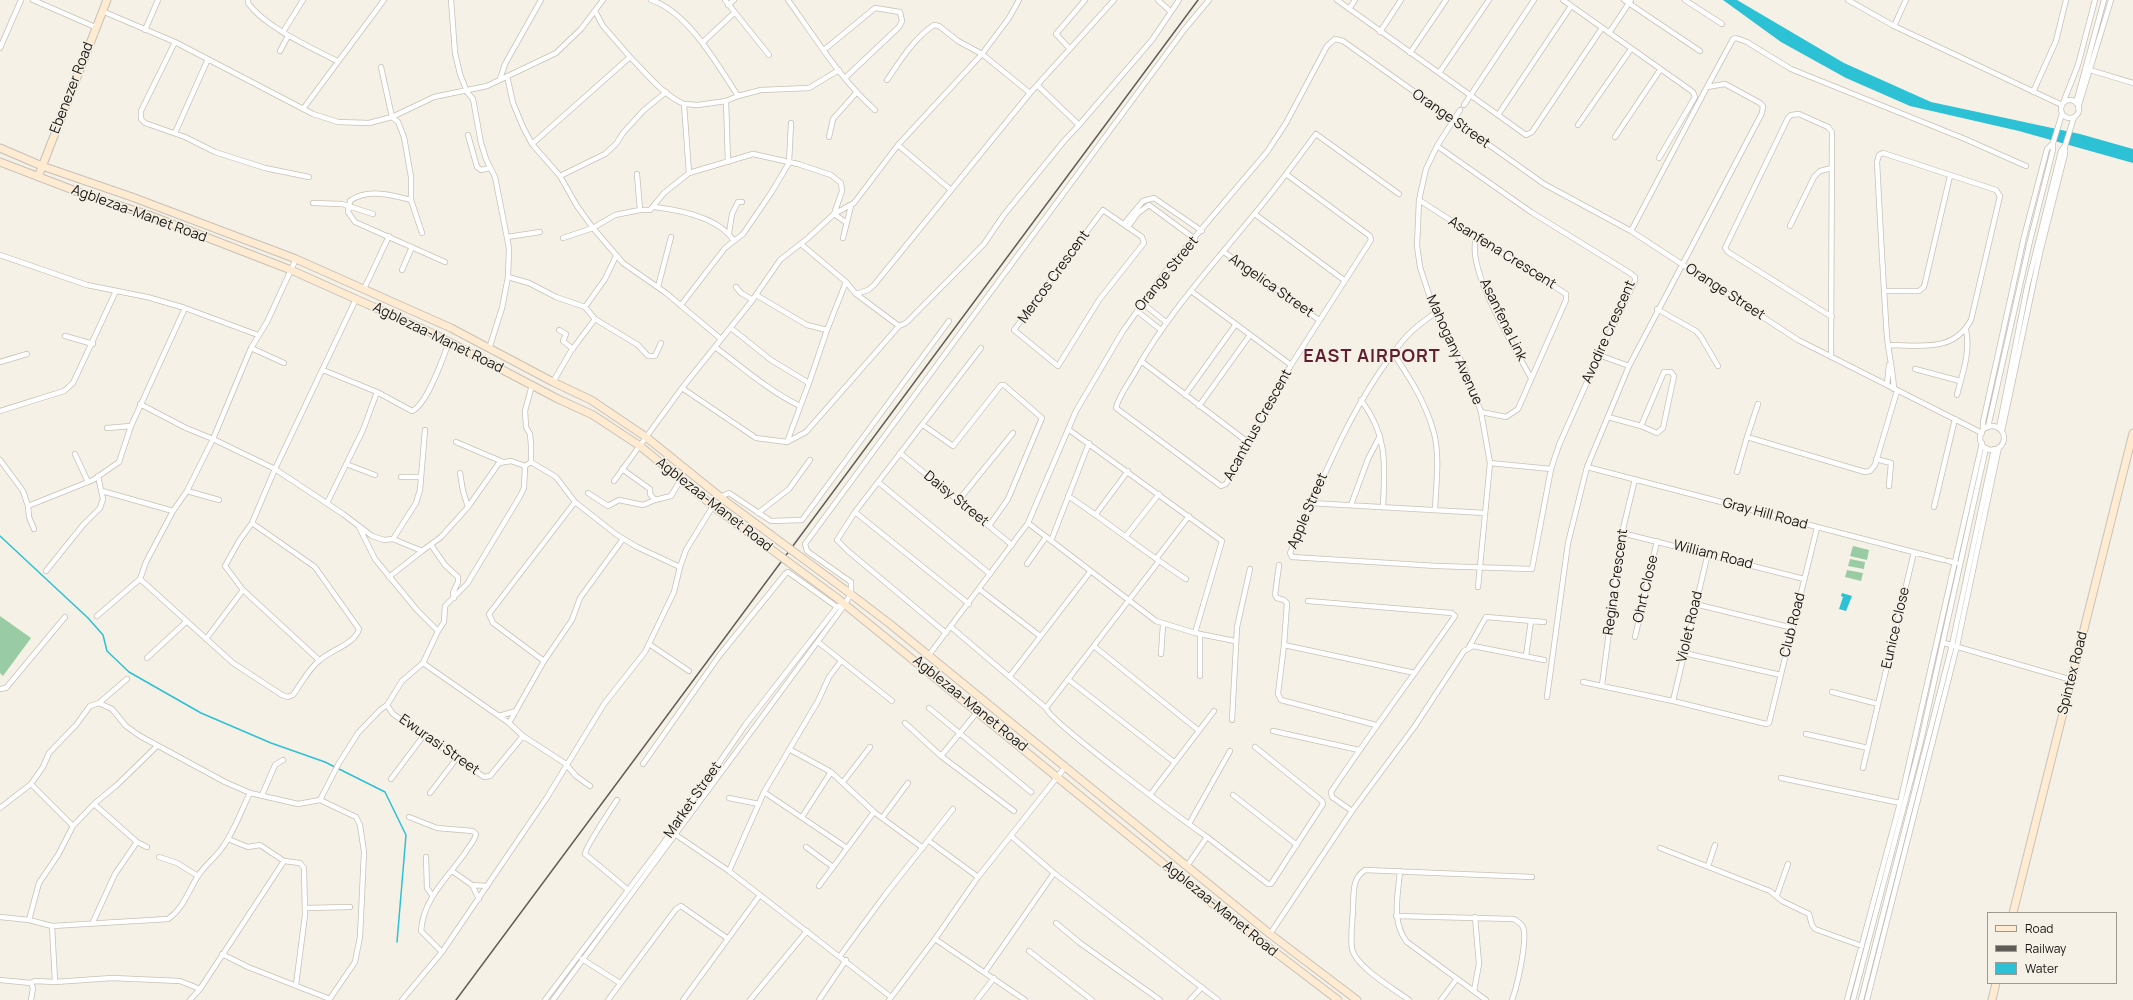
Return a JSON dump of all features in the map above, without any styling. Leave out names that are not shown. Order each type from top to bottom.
[{"type":"main road","name":"Ebenezer Road","points":[[38,177],[107,0]]},
{"type":"main road","name":"Agblezaa-Manet Road","points":[[0,148],[42,166],[132,197],[296,259],[451,328],[553,382],[591,400],[646,437],[722,499],[851,594],[929,655],[1270,934],[1357,1000]]},
{"type":"main road","name":"Agblezaa-Manet Road","points":[[0,162],[38,177],[149,215],[291,270],[449,342],[593,415],[640,446],[715,508],[845,603],[1224,913],[1338,1000]]},
{"type":"main road","name":"Spintex Road","points":[[2013,912],[2133,433]]},
{"type":"main road","points":[[1992,1000],[1996,984]]},
{"type":"street","points":[[0,48],[21,0]]},
{"type":"street","points":[[33,0],[96,28]]},
{"type":"street","points":[[145,30],[158,0]]},
{"type":"street","points":[[248,0],[248,3],[252,9],[288,36],[337,61]]},
{"type":"street","points":[[284,32],[303,0]]},
{"type":"street","points":[[303,109],[337,61],[384,0]]},
{"type":"street","points":[[451,0],[455,53],[467,92],[473,99],[480,143],[495,177],[507,237],[508,277],[502,308],[489,349]]},
{"type":"street","points":[[500,79],[505,64],[541,0]]},
{"type":"street","points":[[102,11],[175,42],[323,118],[349,123],[369,123],[392,117],[434,97],[467,92],[487,86],[556,53],[569,41],[603,0]]},
{"type":"street","points":[[652,0],[663,1],[703,42],[738,96]]},
{"type":"street","points":[[725,0],[769,55]]},
{"type":"street","points":[[728,5],[734,0]]},
{"type":"street","points":[[843,238],[851,206],[898,145],[982,54],[1009,18],[1019,0]]},
{"type":"street","points":[[1069,48],[1056,34],[1085,0]]},
{"type":"street","points":[[856,294],[872,288],[1030,93],[1069,48],[1114,0]]},
{"type":"street","points":[[1158,0],[1170,10]]},
{"type":"street","points":[[682,388],[752,436],[787,442],[806,432],[899,326],[911,319],[984,244],[1003,216],[1064,141],[1152,40],[1170,10],[1179,0]]},
{"type":"street","points":[[851,594],[851,582],[807,551],[805,544],[1184,30],[1209,0]]},
{"type":"street","points":[[1337,0],[1526,135],[1530,134],[1602,28]]},
{"type":"street","points":[[1349,8],[1355,0]]},
{"type":"street","points":[[1380,32],[1402,0]]},
{"type":"street","points":[[1410,53],[1446,0]]},
{"type":"street","points":[[1439,73],[1489,0]]},
{"type":"street","points":[[1464,105],[1534,0]]},
{"type":"street","points":[[1563,0],[1693,92],[1695,98],[1659,158]]},
{"type":"street","points":[[1624,0],[1630,2],[1700,51]]},
{"type":"street","points":[[1685,0],[1722,24]]},
{"type":"street","points":[[1848,0],[1894,26],[2033,92],[2062,104],[2071,100],[2077,105]]},
{"type":"street","points":[[1894,26],[1906,0]]},
{"type":"street","points":[[2033,92],[2056,40],[2066,0]]},
{"type":"street","points":[[1982,432],[1988,427],[2030,241],[2053,150],[2053,143],[2062,114],[2062,104],[2078,65],[2095,0]]},
{"type":"street","points":[[1861,1000],[1952,645],[1997,448],[2004,438],[2001,429],[2040,253],[2065,154],[2065,146],[2074,117],[2078,113],[2077,105],[2104,0]]},
{"type":"street","points":[[2077,105],[2090,70],[2110,0]]},
{"type":"street","points":[[790,1],[839,70],[857,92],[875,110]]},
{"type":"street","points":[[1609,33],[1630,2]]},
{"type":"street","points":[[1498,115],[1571,6]]},
{"type":"street","points":[[824,50],[875,8],[900,12],[902,21],[899,27],[846,78]]},
{"type":"street","points":[[595,11],[603,26],[630,57],[676,101],[684,104],[698,105],[726,101],[761,90],[809,88],[839,70]]},
{"type":"street","points":[[703,42],[734,13]]},
{"type":"street","points":[[886,80],[917,41],[934,25],[939,26],[958,41],[982,54],[1030,93]]},
{"type":"street","points":[[280,51],[288,36]]},
{"type":"street","points":[[1631,231],[1733,39],[1736,38],[1747,42],[1791,69],[1965,139],[2026,166]]},
{"type":"street","name":"Orange Street","points":[[929,655],[951,628],[1028,523],[1068,429],[1092,381],[1142,303],[1268,152],[1290,116],[1327,46],[1335,40],[1343,41],[1544,184],[1631,231],[1798,340],[1895,390],[1982,432]]},
{"type":"street","points":[[175,42],[140,115],[145,123],[175,133],[215,152],[265,168],[309,177]]},
{"type":"street","points":[[1578,125],[1631,49]]},
{"type":"street","points":[[532,144],[630,57]]},
{"type":"street","points":[[175,133],[208,59]]},
{"type":"street","points":[[381,67],[392,117],[398,122],[404,137],[411,177],[410,200],[422,233]]},
{"type":"street","points":[[1615,137],[1660,70]]},
{"type":"street","points":[[2090,70],[2133,83]]},
{"type":"street","points":[[507,76],[513,102],[532,144],[560,176],[576,206],[593,228],[616,256],[681,305],[721,339]]},
{"type":"street","points":[[1547,697],[1568,543],[1587,467],[1629,366],[1657,309],[1683,264],[1762,110],[1763,106],[1760,103],[1725,84],[1707,87]]},
{"type":"street","points":[[1037,85],[1079,125]]},
{"type":"street","points":[[560,176],[605,154],[616,144],[623,133],[644,110],[666,92]]},
{"type":"street","points":[[829,137],[833,119],[857,92]]},
{"type":"street","points":[[726,101],[728,162]]},
{"type":"street","points":[[684,104],[689,173]]},
{"type":"street","name":"Mahogany Avenue","points":[[1460,110],[1437,146],[1426,169],[1419,200],[1418,253],[1420,267],[1435,313],[1463,364],[1481,412],[1490,463],[1478,587]]},
{"type":"street","points":[[1831,357],[1832,317],[1832,137],[1830,128],[1799,114],[1791,115],[1725,248],[1728,252],[1832,317]]},
{"type":"street","points":[[2062,114],[2069,118],[2074,117]]},
{"type":"street","points":[[681,305],[725,248],[743,234],[771,193],[789,162],[791,123]]},
{"type":"street","name":"Acanthus Crescent","points":[[1286,174],[1371,237],[1291,365],[1226,484],[1221,486],[1116,408],[1141,361],[1166,322],[1256,215],[1286,174],[1316,134],[1399,194]]},
{"type":"street","points":[[468,135],[477,167],[482,170],[490,168]]},
{"type":"street","points":[[1847,1000],[1900,803],[1956,563],[1982,443],[1983,422],[2024,237],[2047,149],[2053,143]]},
{"type":"street","points":[[898,145],[951,190]]},
{"type":"street","name":"Avodire Crescent","points":[[1437,146],[1531,212],[1633,274],[1635,282],[1599,355],[1559,445],[1551,469],[1532,569],[1480,568]]},
{"type":"street","points":[[1887,385],[1889,361],[1884,291],[1877,162],[1879,155],[1887,153],[1950,176],[1996,190],[2000,196],[1971,320],[1966,330],[1955,340],[1944,343],[1888,345]]},
{"type":"street","points":[[563,238],[593,228],[615,215],[640,210],[646,211],[654,207],[664,193],[689,173],[752,154],[789,162],[831,175],[841,184],[842,191],[834,214]]},
{"type":"street","points":[[1790,226],[1814,177],[1820,171],[1832,168]]},
{"type":"street","points":[[637,174],[640,210]]},
{"type":"street","points":[[1884,291],[1919,291],[1924,287],[1950,176]]},
{"type":"street","points":[[410,200],[397,196],[365,194],[354,198],[348,206],[348,212],[354,222],[390,236],[445,262]]},
{"type":"street","points":[[1124,224],[1143,200],[1154,198],[1202,231]]},
{"type":"street","name":"Asanfena Crescent","points":[[1419,200],[1476,238],[1566,294],[1566,300],[1518,409],[1512,415],[1506,416],[1481,412]]},
{"type":"street","points":[[729,233],[733,208],[738,202],[742,202]]},
{"type":"street","points":[[313,203],[332,203],[374,214]]},
{"type":"street","points":[[1128,227],[1138,213],[1149,205],[1195,238]]},
{"type":"street","points":[[614,480],[682,388],[753,300],[780,260],[801,244],[834,214],[851,206]]},
{"type":"street","points":[[654,207],[694,215],[729,233],[734,241]]},
{"type":"street","name":"Mercos Crescent","points":[[1106,211],[1124,224],[1142,237],[1144,243],[1099,300],[1060,364],[1056,364],[1014,330],[1101,212],[1106,211]]},
{"type":"street","points":[[834,214],[847,223]]},
{"type":"street","points":[[1256,215],[1344,280]]},
{"type":"street","points":[[507,237],[540,232]]},
{"type":"street","points":[[364,289],[390,236]]},
{"type":"street","points":[[658,287],[671,237]]},
{"type":"street","name":"Asanfena Link","points":[[1476,238],[1474,252],[1488,296],[1531,378]]},
{"type":"street","points":[[801,244],[846,282],[856,294],[899,326]]},
{"type":"street","points":[[402,270],[412,247]]},
{"type":"street","name":"Angelica Street","points":[[1224,252],[1319,320]]},
{"type":"street","points":[[0,255],[87,285],[185,308],[258,335]]},
{"type":"street","points":[[586,307],[605,279],[616,256]]},
{"type":"street","points":[[97,616],[140,579],[146,562],[173,511],[187,491],[213,439],[251,348],[267,322],[296,259]]},
{"type":"street","points":[[508,277],[529,283],[556,297],[586,307],[595,319],[638,345],[648,356],[655,356],[661,343]]},
{"type":"street","points":[[787,442],[810,382],[827,330],[846,282]]},
{"type":"street","points":[[736,287],[741,293],[753,300]]},
{"type":"street","points":[[0,411],[67,389],[73,383],[93,344],[116,291]]},
{"type":"street","points":[[1191,291],[1291,365]]},
{"type":"street","points":[[756,295],[807,326],[827,330]]},
{"type":"street","points":[[319,660],[243,590],[226,569],[226,564],[252,522],[275,469],[356,299]]},
{"type":"street","points":[[1142,303],[1166,322]]},
{"type":"street","points":[[28,506],[88,482],[119,462],[140,404],[185,308]]},
{"type":"street","points":[[1657,309],[1696,331],[1705,343],[1718,366]]},
{"type":"street","points":[[1137,311],[1161,330]]},
{"type":"street","name":"Apple Street","points":[[1435,313],[1411,332],[1393,353],[1361,400],[1340,438],[1310,503],[1290,553],[1292,557],[1480,568]]},
{"type":"street","points":[[553,382],[572,349],[595,319]]},
{"type":"street","points":[[722,499],[729,492],[771,521],[799,521],[807,515],[949,321]]},
{"type":"street","points":[[1185,396],[1236,324]]},
{"type":"street","points":[[731,328],[771,360],[810,382]]},
{"type":"street","points":[[559,330],[566,334],[564,341],[572,349]]},
{"type":"street","points":[[1957,395],[1968,340],[1966,330]]},
{"type":"street","points":[[1200,406],[1250,335]]},
{"type":"street","points":[[65,336],[93,344]]},
{"type":"street","points":[[322,370],[377,392],[408,410],[414,410],[436,378],[449,342]]},
{"type":"street","points":[[715,347],[784,398],[800,406]]},
{"type":"street","points":[[251,348],[284,363]]},
{"type":"street","points":[[946,633],[838,543],[838,537],[855,512],[981,348]]},
{"type":"street","points":[[1393,353],[1409,377],[1424,406],[1434,434],[1437,464],[1435,510]]},
{"type":"street","points":[[0,362],[27,354]]},
{"type":"street","points":[[1599,355],[1629,366]]},
{"type":"street","points":[[1141,361],[1185,396],[1249,442]]},
{"type":"street","points":[[1747,437],[1865,472],[1870,470],[1876,459],[1895,390],[1893,374],[1889,361]]},
{"type":"street","points":[[1916,369],[1960,382]]},
{"type":"street","points":[[1608,417],[1641,426],[1657,433],[1664,428],[1674,376],[1671,372],[1664,372],[1641,426]]},
{"type":"street","points":[[531,462],[532,445],[530,434],[526,427],[525,411],[532,385]]},
{"type":"street","points":[[923,425],[953,446],[1001,385],[1004,385],[1042,418],[1011,493],[989,526]]},
{"type":"street","points":[[327,504],[363,430],[377,392]]},
{"type":"street","points":[[1361,400],[1372,416],[1380,436],[1385,460],[1383,507]]},
{"type":"street","points":[[140,404],[186,428],[213,439],[275,469],[378,539],[394,539],[422,551]]},
{"type":"street","points":[[1737,472],[1758,404]]},
{"type":"street","points":[[1934,507],[1955,419]]},
{"type":"street","points":[[107,428],[131,426]]},
{"type":"street","points":[[1988,427],[2001,429]]},
{"type":"street","points":[[1068,429],[1128,471],[1222,541],[1198,633],[1200,676]]},
{"type":"street","points":[[394,539],[416,503],[420,490],[425,430]]},
{"type":"street","points":[[958,501],[1013,433]]},
{"type":"street","points":[[1351,505],[1368,458],[1380,436]]},
{"type":"street","points":[[456,442],[503,462]]},
{"type":"street","points":[[1051,541],[1089,443]]},
{"type":"street","points":[[1982,443],[1986,448]]},
{"type":"street","points":[[1986,448],[1997,448]]},
{"type":"street","points":[[1853,1000],[1920,746],[1986,448]]},
{"type":"street","points":[[1866,1000],[1957,646],[1997,448]]},
{"type":"street","name":"Daisy Street","points":[[900,453],[1012,545]]},
{"type":"street","points":[[75,454],[88,482]]},
{"type":"street","points":[[1876,459],[1891,463],[1889,486]]},
{"type":"street","points":[[0,460],[23,491],[28,506],[29,517],[34,529]]},
{"type":"street","points":[[758,513],[789,489],[810,460]]},
{"type":"street","points":[[389,577],[431,545],[468,508],[495,468],[503,462],[510,461],[525,466]]},
{"type":"street","points":[[525,466],[531,462]]},
{"type":"street","points":[[531,462],[556,477],[575,502],[624,539],[680,567]]},
{"type":"street","points":[[1490,463],[1551,469]]},
{"type":"street","points":[[346,464],[375,475]]},
{"type":"street","points":[[320,800],[339,763],[363,727],[387,705],[402,681],[423,663],[438,631],[444,622],[445,606],[467,584],[519,498],[524,488],[525,466]]},
{"type":"street","name":"Gray Hill Road","points":[[1587,467],[1956,563]]},
{"type":"street","points":[[622,469],[650,489],[650,494],[656,500]]},
{"type":"street","points":[[1096,514],[1128,471]]},
{"type":"street","points":[[460,473],[468,508]]},
{"type":"street","points":[[46,571],[83,525],[100,508],[103,499],[98,476]]},
{"type":"street","points":[[401,477],[421,477]]},
{"type":"street","points":[[588,493],[608,506],[619,500],[643,505],[671,496],[681,479]]},
{"type":"street","name":"Regina Crescent","points":[[1602,686],[1622,533],[1635,479]]},
{"type":"street","points":[[878,482],[990,574]]},
{"type":"street","points":[[102,491],[173,511]]},
{"type":"street","points":[[187,491],[219,500]]},
{"type":"street","points":[[1126,536],[1159,494]]},
{"type":"street","points":[[1068,496],[1096,514],[1157,560],[1186,579]]},
{"type":"street","points":[[544,661],[493,623],[489,614],[575,502]]},
{"type":"street","points":[[1310,503],[1484,513]]},
{"type":"street","points":[[402,1000],[442,952],[546,799],[604,704],[636,664],[649,644],[674,592],[686,550],[715,508]]},
{"type":"street","points":[[855,512],[968,604]]},
{"type":"street","points":[[1046,708],[1095,647],[1189,516]]},
{"type":"street","points":[[140,579],[233,664],[288,697],[293,695],[319,660],[356,635],[359,629],[315,567],[252,522]]},
{"type":"street","points":[[1028,523],[1128,601],[1163,624],[1235,641]]},
{"type":"street","points":[[358,526],[375,558],[389,577],[438,631]]},
{"type":"street","name":"Club Road","points":[[1673,701],[1766,724],[1769,723],[1817,528]]},
{"type":"street","name":"William Road","points":[[1622,533],[1708,553],[1804,579]]},
{"type":"street","points":[[1027,564],[1046,537]]},
{"type":"street","points":[[509,723],[544,661],[572,620],[584,592],[624,539]]},
{"type":"street","name":"Ohrt Close","points":[[1635,637],[1657,541]]},
{"type":"street","points":[[431,545],[445,565],[458,577],[458,582],[453,593],[454,598]]},
{"type":"street","name":"Eunice Close","points":[[1864,768],[1914,552]]},
{"type":"street","name":"Violet Road","points":[[1673,701],[1708,553]]},
{"type":"street","points":[[1279,565],[1275,595],[1277,598],[1284,600],[1287,603],[1278,694],[1280,700],[1376,725]]},
{"type":"street","points":[[1232,720],[1235,692],[1235,641],[1239,613],[1250,569]]},
{"type":"street","points":[[643,764],[719,656],[786,573],[788,572],[838,608]]},
{"type":"street","points":[[1010,676],[1090,572]]},
{"type":"street","points":[[979,589],[1040,636]]},
{"type":"street","points":[[206,639],[243,590]]},
{"type":"street","name":"Market Street","points":[[553,1000],[582,958],[676,835],[818,642],[851,594]]},
{"type":"street","points":[[1308,600],[1454,614],[1415,673],[1376,725],[1330,796],[1352,811]]},
{"type":"street","name":"Market Street","points":[[545,1000],[662,845],[746,724],[838,608],[845,603]]},
{"type":"street","points":[[1695,604],[1793,628]]},
{"type":"street","points":[[1270,934],[1352,811],[1415,726],[1464,651],[1469,647],[1486,616],[1544,622]]},
{"type":"street","points":[[0,689],[6,688],[65,617]]},
{"type":"street","points":[[1526,656],[1530,621]]},
{"type":"street","points":[[148,658],[188,622]]},
{"type":"street","points":[[1161,654],[1163,624]]},
{"type":"street","points":[[951,628],[1010,676],[1046,708],[1047,712],[1059,723],[1150,795],[1268,884],[1273,882],[1323,802],[1255,747]]},
{"type":"street","points":[[818,642],[892,701]]},
{"type":"street","points":[[1944,643],[2072,680]]},
{"type":"street","points":[[649,644],[689,671]]},
{"type":"street","points":[[1284,645],[1415,673]]},
{"type":"street","points":[[1095,647],[1198,730]]},
{"type":"street","points":[[1469,647],[1544,660]]},
{"type":"street","points":[[1684,653],[1781,675]]},
{"type":"street","points":[[728,871],[764,792],[818,701],[829,677],[841,660]]},
{"type":"street","points":[[423,663],[509,723],[523,736],[566,764],[576,776],[590,786]]},
{"type":"street","points":[[0,808],[30,784],[44,767],[49,753],[76,725],[90,706],[100,703],[127,679]]},
{"type":"street","points":[[1069,680],[1174,762]]},
{"type":"street","points":[[1582,682],[1673,701]]},
{"type":"street","points":[[1832,692],[1878,704]]},
{"type":"street","points":[[100,703],[112,710],[126,726],[157,746],[250,793],[298,804],[320,800],[356,817],[360,825],[364,852],[360,937],[355,962],[330,1000],[296,985],[248,967],[222,954]]},
{"type":"street","name":"Ewurasi Street","points":[[387,705],[393,714],[488,778],[523,736]]},
{"type":"street","points":[[929,708],[1031,792]]},
{"type":"street","points":[[499,716],[516,711]]},
{"type":"street","points":[[941,756],[959,732],[978,711]]},
{"type":"street","points":[[1150,795],[1198,730],[1214,711]]},
{"type":"street","points":[[905,723],[941,756],[1014,811]]},
{"type":"street","points":[[1273,731],[1359,750]]},
{"type":"street","points":[[1806,734],[1868,748]]},
{"type":"street","points":[[391,779],[424,735]]},
{"type":"street","points":[[29,920],[39,883],[58,855],[73,826],[94,804],[117,785],[157,746]]},
{"type":"street","points":[[843,782],[870,747]]},
{"type":"street","points":[[789,749],[830,772],[843,782],[874,812],[923,848]]},
{"type":"street","points":[[1189,824],[1230,751]]},
{"type":"street","points":[[430,793],[457,758]]},
{"type":"street","points":[[262,795],[276,765],[283,760]]},
{"type":"street","points":[[676,835],[728,871],[846,960],[890,999],[935,939],[978,877],[1066,766]]},
{"type":"street","points":[[802,817],[830,772]]},
{"type":"street","points":[[1781,778],[1900,803]]},
{"type":"street","points":[[882,818],[908,783]]},
{"type":"street","points":[[30,784],[73,826]]},
{"type":"street","points":[[764,792],[847,848]]},
{"type":"street","points":[[0,917],[29,920],[52,926],[93,922],[168,919],[175,914],[185,900],[198,876],[228,839],[250,793]]},
{"type":"street","points":[[1233,795],[1297,845]]},
{"type":"street","points":[[729,798],[759,804]]},
{"type":"street","points":[[617,800],[597,833],[585,849],[585,854],[628,889]]},
{"type":"street","points":[[94,804],[137,842],[147,847]]},
{"type":"street","points":[[840,956],[885,895],[953,810]]},
{"type":"street","points":[[819,886],[874,812]]},
{"type":"street","points":[[409,817],[436,828],[475,832],[475,837],[452,871],[432,895],[424,914],[421,930],[442,952]]},
{"type":"street","points":[[1011,836],[1054,873],[1218,1000]]},
{"type":"street","points":[[1187,866],[1207,837]]},
{"type":"street","points":[[228,839],[248,847],[260,845],[284,860],[300,863],[304,868],[306,908],[296,985]]},
{"type":"street","points":[[929,841],[978,877]]},
{"type":"street","points":[[93,922],[115,874],[137,842]]},
{"type":"street","points":[[1708,866],[1715,845]]},
{"type":"street","points":[[806,847],[833,867]]},
{"type":"street","points":[[1660,848],[1708,866],[1776,895],[1782,900],[1809,914],[1815,929],[1862,946]]},
{"type":"street","points":[[159,857],[177,863],[198,876]]},
{"type":"street","points":[[426,857],[427,888],[432,895]]},
{"type":"street","points":[[190,1000],[200,989],[284,860]]},
{"type":"street","points":[[1776,895],[1788,864]]},
{"type":"street","points":[[1409,1000],[1366,968],[1355,956],[1352,949],[1354,886],[1358,876],[1365,870],[1532,877]]},
{"type":"street","points":[[452,871],[472,885],[479,898]]},
{"type":"street","points":[[1400,871],[1396,916],[1400,933],[1407,942],[1456,980],[1486,1000]]},
{"type":"street","points":[[985,972],[1054,873]]},
{"type":"street","points":[[472,885],[487,886]]},
{"type":"street","points":[[683,1000],[760,895]]},
{"type":"street","points":[[608,1000],[676,909],[681,906],[727,938]]},
{"type":"street","points":[[306,908],[350,907]]},
{"type":"street","points":[[1396,916],[1475,917],[1514,919],[1519,922],[1523,928],[1520,971],[1512,1000]]},
{"type":"street","points":[[1474,991],[1479,964],[1475,917]]},
{"type":"street","points":[[1056,923],[1080,943],[1160,1000]]},
{"type":"street","points":[[52,926],[55,982]]},
{"type":"street","points":[[750,1000],[807,931]]},
{"type":"street","points":[[935,939],[1025,1000]]},
{"type":"street","points":[[1029,951],[1092,1000]]},
{"type":"street","points":[[582,958],[620,983]]},
{"type":"street","points":[[819,1000],[846,960]]},
{"type":"street","points":[[0,980],[31,983],[35,981],[55,982],[112,978],[180,981],[200,989]]},
{"type":"street","points":[[976,1000],[994,978]]},
{"type":"street","points":[[1441,1000],[1456,980]]},
{"type":"street","points":[[31,983],[33,988],[31,1000]]},
{"type":"street","points":[[1190,1000],[1202,987]]},
{"type":"green space","points":[[1853,546],[1869,550],[1867,560],[1850,556]]},
{"type":"green space","points":[[1850,559],[1865,562],[1864,569],[1848,566]]},
{"type":"green space","points":[[1847,570],[1863,573],[1861,581],[1845,577]]},
{"type":"green space","points":[[0,616],[31,638],[3,676],[0,673]]},
{"type":"water","points":[[1723,0],[1737,0],[1844,63],[1931,102],[2080,134],[2133,149],[2133,163],[2019,131],[1910,106],[1846,78],[1781,42]]},
{"type":"water","points":[[1842,593],[1852,596],[1846,611],[1839,609],[1843,597],[1841,596]]},
{"type":"waterway","points":[[0,536],[88,618],[103,635],[107,651],[129,672],[201,713],[271,743],[325,762],[385,792],[406,835],[397,942]]},
{"type":"railway","points":[[456,1000],[1198,0]]},
{"type":"district","name":"EAST AIRPORT","points":[[1372,357]]}]
